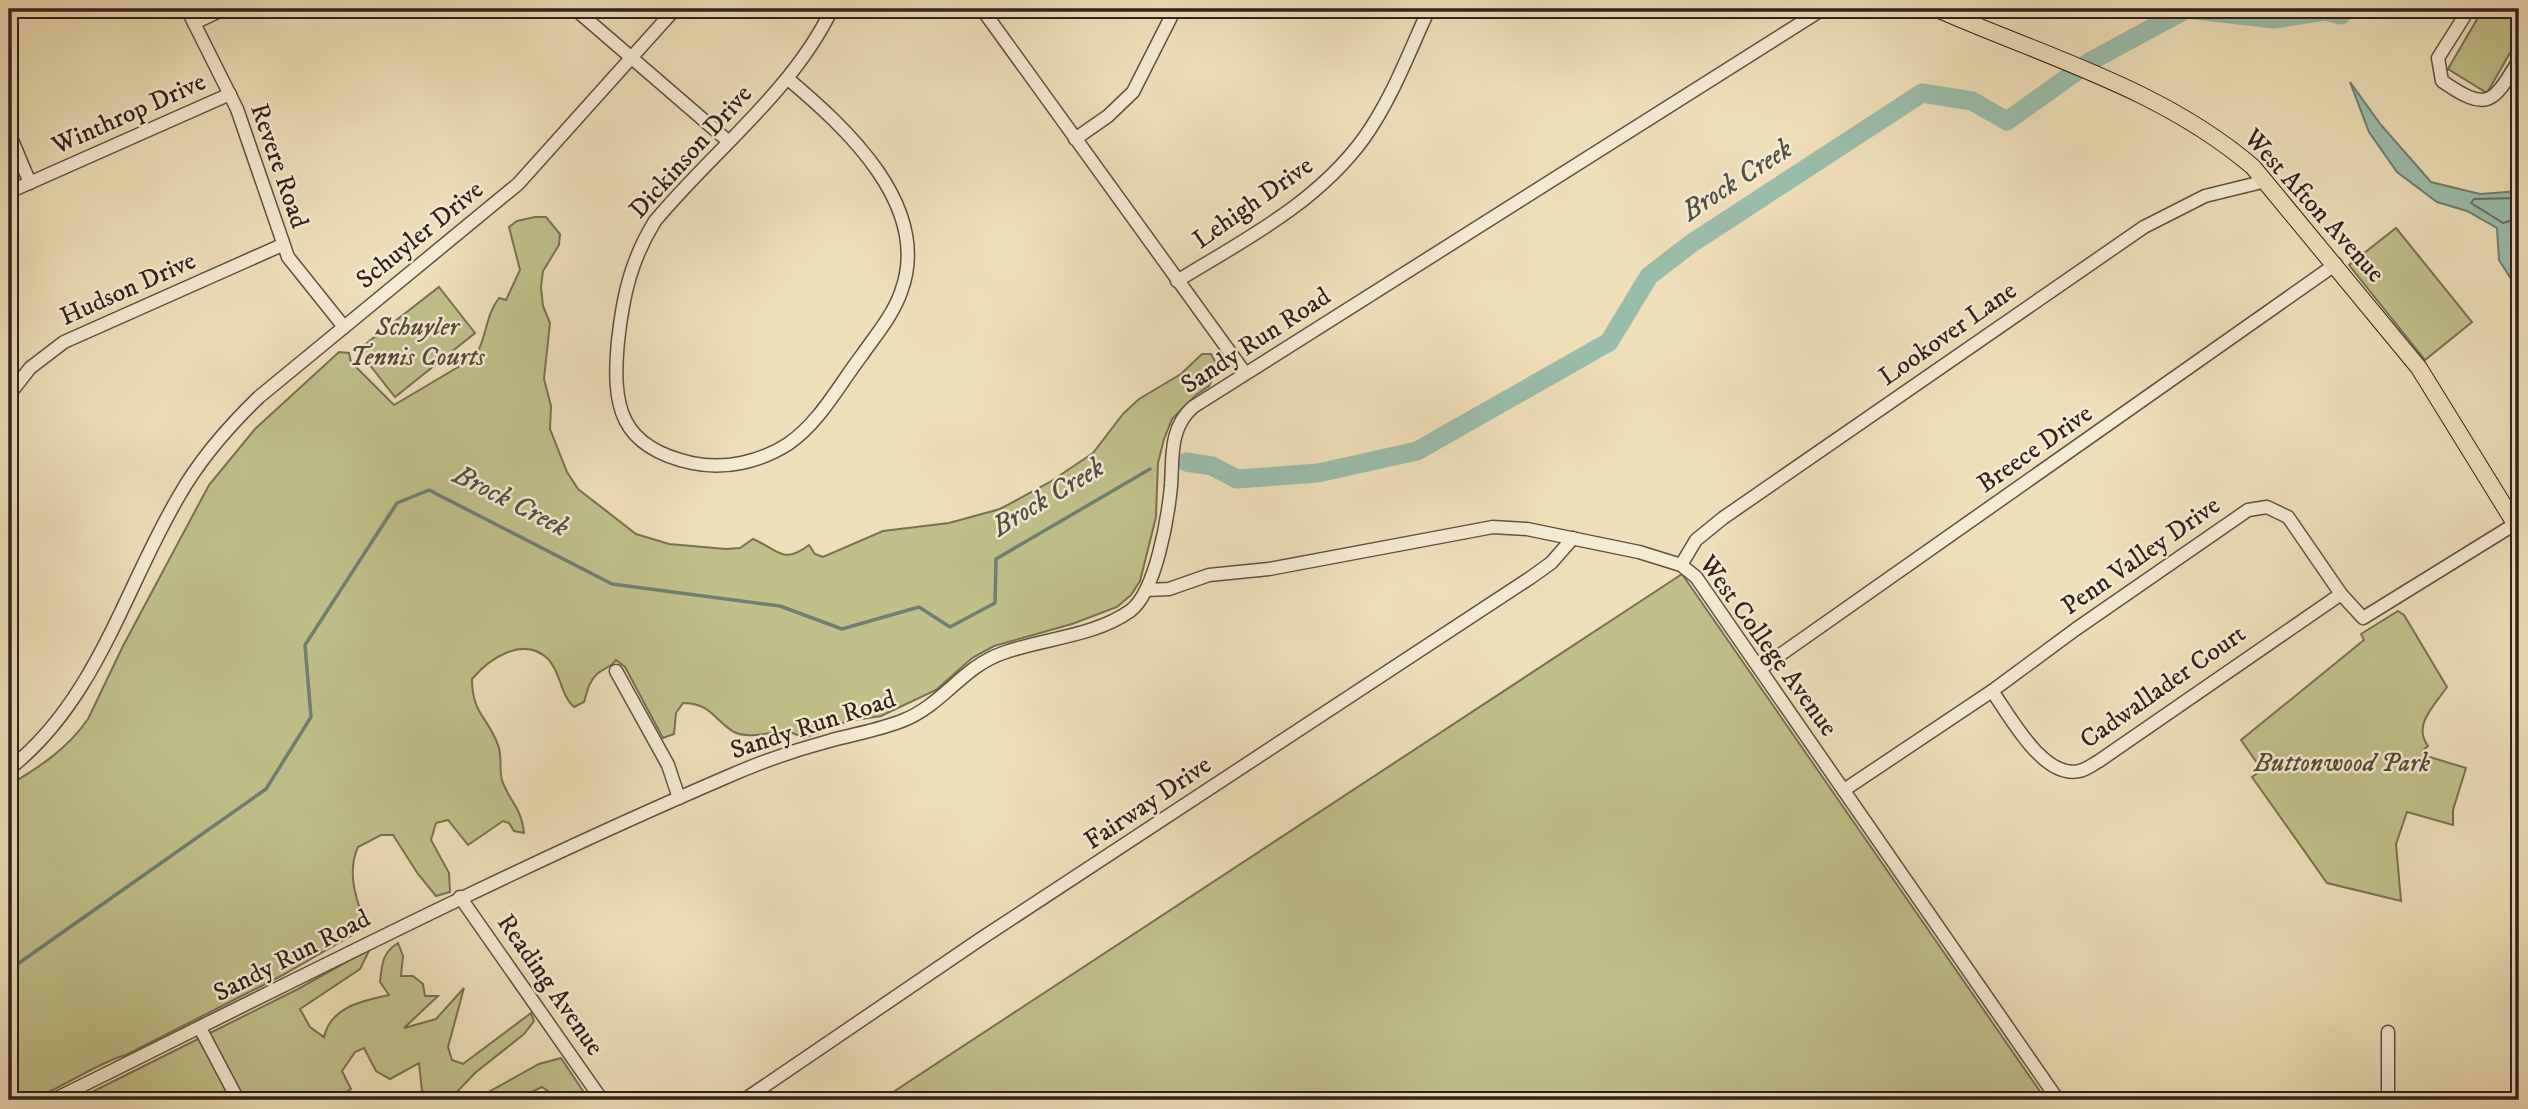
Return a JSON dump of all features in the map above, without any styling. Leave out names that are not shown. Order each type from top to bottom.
[{"type":"main road","name":"West Afton Avenue","points":[[1937,9],[2178,111],[2210,131],[2253,167],[2336,264],[2419,368],[2517,527]]},
{"type":"street","name":"Revere Road","points":[[187,9],[230,94],[282,245],[294,267],[344,327]]},
{"type":"street","points":[[194,23],[224,9]]},
{"type":"street","points":[[575,9],[728,141]]},
{"type":"street","name":"Schuyler Drive","points":[[9,769],[41,741],[80,690],[173,507],[208,452],[259,397],[519,184],[675,9]]},
{"type":"street","name":"Dickinson Drive","points":[[787,78],[847,132],[891,195],[904,223],[907,273],[902,292],[884,325],[803,432],[765,456],[732,465],[711,466],[677,459],[641,441],[620,411],[615,373],[622,298],[642,242],[669,204],[787,78],[811,48],[832,9]]},
{"type":"street","points":[[982,9],[1245,373]]},
{"type":"street","points":[[1075,138],[1108,116],[1133,92],[1175,9]]},
{"type":"street","name":"Sandy Run Road","points":[[53,1100],[460,897],[679,798],[786,754],[904,721],[928,706],[990,657],[1104,624],[1128,613],[1146,590],[1168,507],[1172,452],[1178,426],[1193,407],[1823,9]]},
{"type":"street","points":[[2469,9],[2438,58],[2442,81],[2466,98],[2486,101],[2498,94],[2519,60]]},
{"type":"street","name":"Lehigh Drive","points":[[1177,281],[1292,210],[1336,172],[1378,116],[1425,10]]},
{"type":"street","name":"Winthrop Drive","points":[[9,192],[230,94]]},
{"type":"street","points":[[9,133],[30,183]]},
{"type":"street","name":"Lookover Lane","points":[[1681,565],[1696,540],[1723,518],[2144,227],[2205,196],[2266,181]]},
{"type":"street","name":"Hudson Drive","points":[[9,396],[30,368],[64,342],[282,245]]},
{"type":"street","name":"Breece Drive","points":[[1760,669],[2336,264]]},
{"type":"street","name":"Penn Valley Drive","points":[[1844,790],[1992,691],[2235,518],[2257,508],[2277,510],[2288,517],[2341,593],[2363,618],[2517,527]]},
{"type":"street","name":"West College Avenue","points":[[1146,590],[1169,589],[1209,576],[1269,569],[1493,527],[1527,529],[1573,538],[1681,565],[1696,577],[2058,1100]]},
{"type":"street","name":"Fairway Drive","points":[[744,1100],[982,938],[1530,578],[1556,559],[1573,538]]},
{"type":"street","name":"Cadwallader Court","points":[[1992,691],[2045,760],[2059,770],[2078,772],[2099,761],[2341,593]]},
{"type":"street","points":[[616,671],[668,765],[679,798]]},
{"type":"street","name":"Reading Avenue","points":[[460,897],[602,1100]]},
{"type":"street","points":[[200,1028],[238,1100]]},
{"type":"street","points":[[2388,1032],[2388,1100]]},
{"type":"green space","points":[[2483,9],[2519,9],[2519,37],[2487,93],[2448,69]]},
{"type":"green space","points":[[546,217],[560,234],[559,245],[543,271],[541,287],[543,306],[550,323],[544,379],[551,406],[550,429],[567,472],[578,489],[636,534],[669,544],[726,549],[740,548],[753,539],[787,555],[809,545],[815,554],[823,557],[883,531],[949,523],[1000,509],[1050,482],[1093,453],[1123,414],[1139,399],[1181,374],[1202,354],[1211,354],[1218,367],[1209,386],[1172,419],[1164,439],[1158,463],[1156,517],[1140,581],[1131,595],[1117,607],[1072,624],[994,646],[972,658],[936,690],[881,716],[848,721],[804,738],[789,732],[740,734],[728,728],[706,709],[683,703],[676,713],[674,734],[663,738],[625,667],[616,660],[594,677],[584,702],[574,707],[548,659],[528,649],[507,652],[488,664],[472,679],[473,691],[478,708],[498,745],[502,779],[523,824],[524,833],[514,831],[509,823],[503,821],[468,845],[448,820],[436,823],[431,840],[449,873],[450,892],[436,896],[393,835],[381,835],[358,847],[353,877],[356,897],[366,927],[281,976],[126,1055],[43,1094],[18,1100],[9,1087],[9,785],[53,756],[72,739],[88,719],[123,646],[209,485],[255,429],[339,352],[349,353],[351,362],[394,405],[475,357],[494,305],[499,298],[506,300],[520,270],[509,227],[517,221]]},
{"type":"green space","points":[[2396,228],[2472,322],[2425,360],[2349,265]]},
{"type":"green space","name":"Schuyler Tennis Courts","points":[[439,287],[475,333],[395,397],[358,350]]},
{"type":"green space","points":[[1682,574],[2046,1100],[881,1100]]},
{"type":"green space","name":"Buttonwood Park","points":[[2398,611],[2404,615],[2447,687],[2431,708],[2424,723],[2424,738],[2428,746],[2422,751],[2423,755],[2466,768],[2453,810],[2453,825],[2407,812],[2396,844],[2401,901],[2327,883],[2252,777],[2262,770],[2241,740],[2364,640],[2361,634]]},
{"type":"green space","points":[[398,943],[403,956],[401,976],[413,976],[423,984],[425,996],[438,996],[404,1028],[436,1019],[464,988],[448,1047],[452,1060],[463,1064],[531,1013],[534,1021],[524,1034],[475,1073],[451,1098],[438,1099],[422,1091],[419,1063],[390,1079],[376,1071],[364,1048],[355,1052],[342,1071],[351,1089],[332,1100],[76,1100],[296,990],[370,949],[360,969],[300,1009],[310,1027],[324,1037],[333,1019],[340,1012],[358,1003],[389,995],[380,982],[381,970],[386,955]]},
{"type":"green space","points":[[561,1058],[589,1100],[560,1100],[542,1087],[515,1100],[474,1100],[539,1064]]},
{"type":"water","points":[[2350,82],[2381,125],[2431,182],[2480,194],[2519,191],[2519,225],[2512,226],[2519,256],[2519,364],[2515,285],[2499,260],[2497,228],[2467,211],[2437,202],[2397,172],[2369,132]]},
{"type":"water","points":[[2519,382],[2519,422],[2516,400]]},
{"type":"water","points":[[2519,422],[2519,476],[2512,436]]},
{"type":"waterway","name":"Brock Creek","points":[[1186,462],[1212,466],[1237,479],[1318,473],[1417,451],[1609,342],[1649,276],[1692,243],[1922,93],[1972,101],[2007,121],[2091,61],[2187,9],[2274,19],[2325,11],[2341,15]]},
{"type":"waterway","name":"Brock Creek","points":[[9,970],[266,789],[311,717],[305,645],[397,503],[429,490],[612,584],[780,606],[842,629],[919,607],[950,627],[995,603],[996,559],[1150,469]]}]
